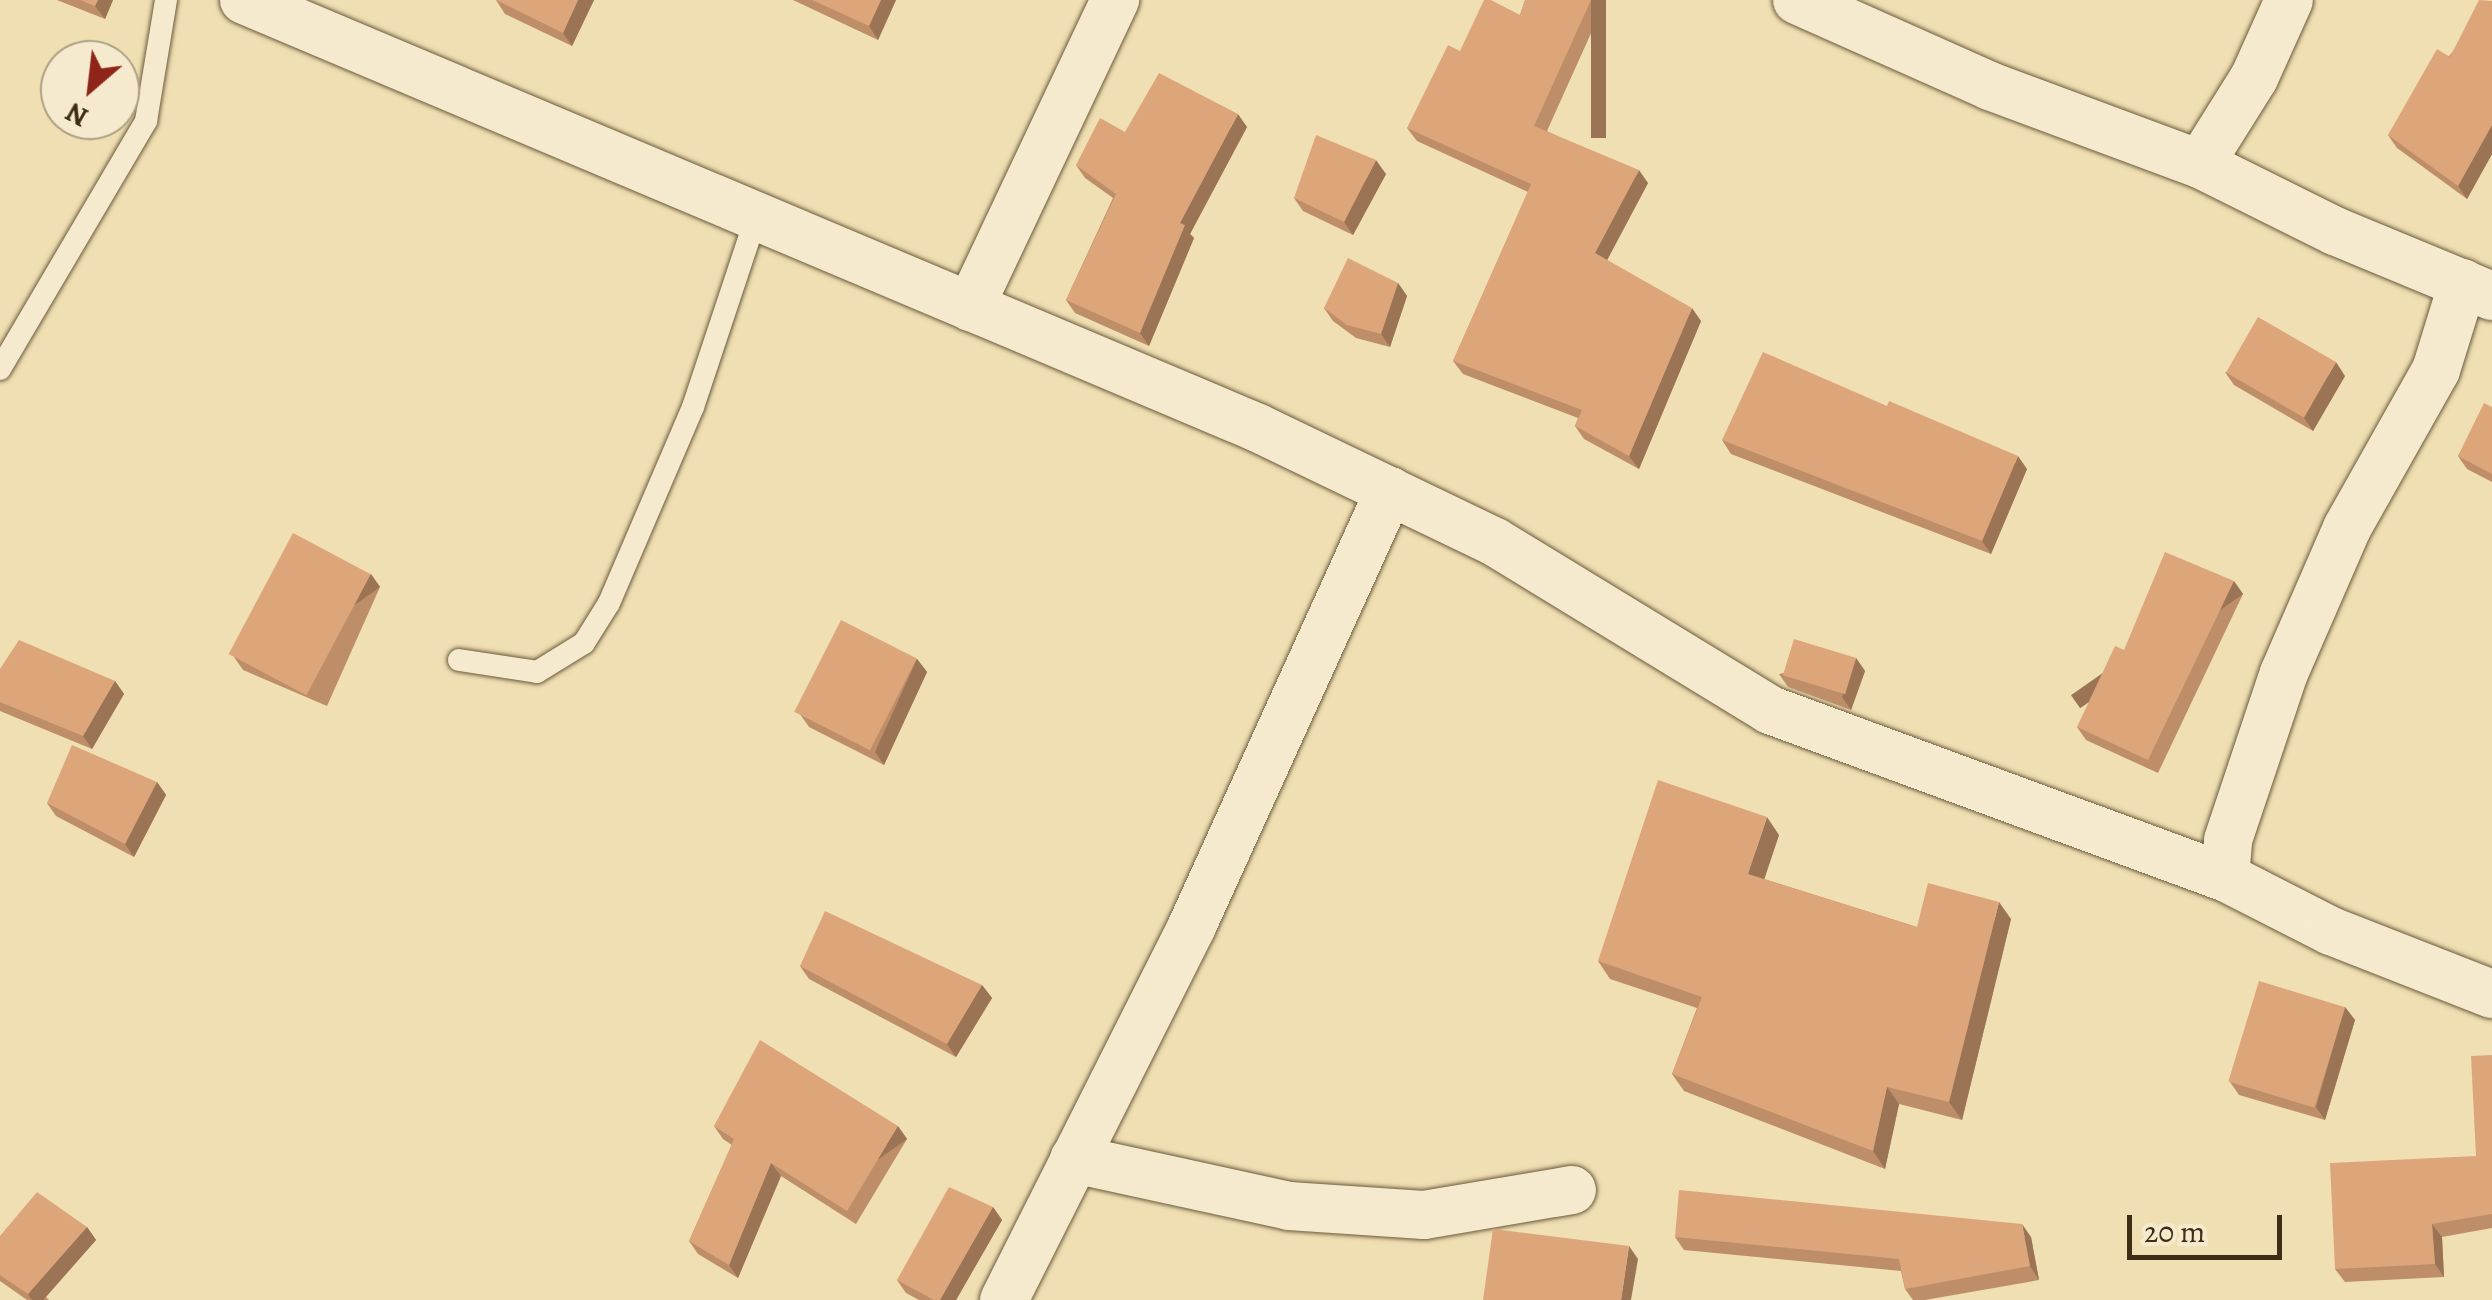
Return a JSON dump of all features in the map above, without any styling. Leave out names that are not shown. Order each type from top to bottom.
[{"type":"street","points":[[244,0],[758,212],[1389,491],[1494,542],[1770,710],[2225,878],[2331,931],[2492,994]]},
{"type":"street","points":[[970,307],[1115,0]]},
{"type":"street","points":[[1797,0],[1990,86],[2200,164],[2335,231],[2477,289],[2347,528],[2284,673],[2228,840],[2225,878]]},
{"type":"street","points":[[2200,164],[2254,78],[2289,0]]},
{"type":"street","points":[[1004,1300],[1192,926],[1389,491]]},
{"type":"street","points":[[1074,1159],[1289,1206],[1424,1215],[1572,1190]]},
{"type":"lane","points":[[0,370],[146,121],[166,0]]},
{"type":"lane","points":[[459,660],[537,672],[584,643],[609,603],[693,408],[758,212]]},
{"type":"building","points":[[496,0],[578,0],[563,33]]},
{"type":"building","points":[[812,0],[881,0],[869,26]]},
{"type":"building","points":[[1484,0],[1520,15],[1525,0],[1591,0],[1534,126],[1639,170],[1595,253],[1692,308],[1629,456],[1575,426],[1582,410],[1453,361],[1531,184],[1407,128],[1448,45],[1460,51]]},
{"type":"building","points":[[2479,0],[2492,1],[2492,125],[2458,186],[2388,135],[2437,49],[2450,57]]},
{"type":"building","points":[[1159,73],[1238,114],[1180,223],[1185,225],[1140,333],[1066,300],[1116,194],[1076,165],[1100,118],[1125,132]]},
{"type":"building","points":[[1316,135],[1376,160],[1344,222],[1294,198]]},
{"type":"building","points":[[1348,258],[1398,283],[1381,334],[1347,325],[1324,308]]},
{"type":"building","points":[[2258,317],[2336,362],[2304,417],[2226,372]]},
{"type":"building","points":[[1763,352],[1887,406],[1889,401],[2018,456],[1982,541],[1722,440]]},
{"type":"building","points":[[2484,403],[2492,407],[2492,474],[2458,456]]},
{"type":"building","points":[[293,533],[371,574],[306,695],[229,654]]},
{"type":"building","points":[[2165,552],[2234,581],[2148,760],[2077,727],[2115,646],[2124,650]]},
{"type":"building","points":[[841,620],[917,659],[870,750],[794,712]]},
{"type":"building","points":[[1794,639],[1856,658],[1845,694],[1783,675]]},
{"type":"building","points":[[19,640],[115,681],[83,736],[0,702],[0,669]]},
{"type":"building","points":[[72,745],[157,782],[125,844],[47,803]]},
{"type":"building","points":[[1658,780],[1767,817],[1748,874],[1917,927],[1928,883],[1999,902],[1949,1102],[1887,1087],[1873,1151],[1672,1074],[1702,997],[1598,961]]},
{"type":"building","points":[[825,911],[982,985],[947,1044],[800,966]]},
{"type":"building","points":[[2259,981],[2345,1007],[2314,1108],[2228,1081]]},
{"type":"building","points":[[760,1040],[898,1126],[847,1211],[771,1163],[729,1265],[689,1241],[734,1139],[714,1126]]},
{"type":"building","points":[[2492,1055],[2492,1214],[2432,1224],[2435,1264],[2335,1269],[2330,1163],[2476,1156],[2471,1056]]},
{"type":"building","points":[[949,1187],[993,1207],[940,1300],[934,1300],[897,1280]]},
{"type":"building","points":[[1679,1190],[2022,1224],[2030,1266],[1905,1289],[1899,1259],[1675,1237]]},
{"type":"building","points":[[37,1192],[87,1227],[28,1294],[0,1275],[0,1236]]},
{"type":"building","points":[[1493,1229],[1629,1246],[1621,1300],[1483,1300]]}]
